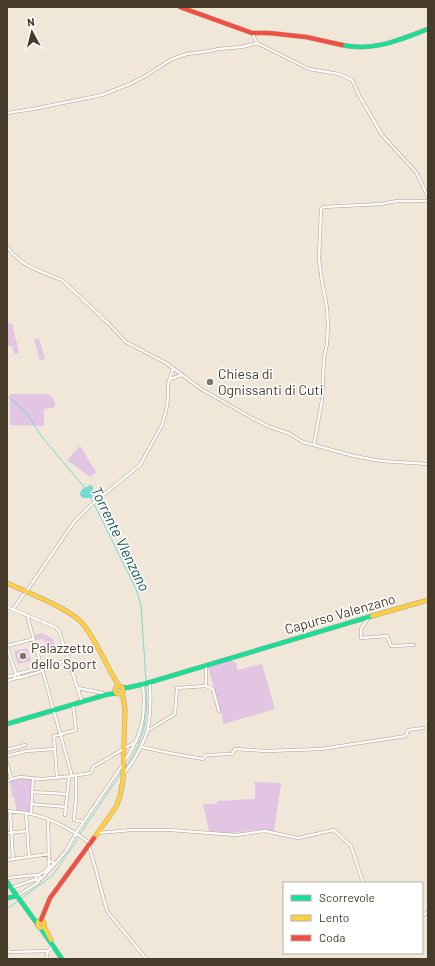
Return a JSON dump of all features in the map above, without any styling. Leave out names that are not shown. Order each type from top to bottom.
[{"type":"street","points":[[180,7],[252,33],[270,33],[306,37],[356,48],[384,45],[428,29]]},
{"type":"street","points":[[252,33],[257,43],[309,69],[339,74],[352,80],[382,135],[416,172],[428,197]]},
{"type":"street","points":[[7,113],[33,110],[102,95],[130,84],[148,75],[172,59],[187,54],[242,47],[257,43]]},
{"type":"street","points":[[314,445],[322,400],[324,357],[327,344],[328,325],[319,259],[322,209],[323,207],[334,205],[381,204],[396,201],[428,201]]},
{"type":"street","points":[[7,246],[12,255],[19,261],[62,280],[126,342],[153,356],[183,375],[201,389],[252,418],[270,427],[288,433],[302,442],[354,456],[381,461],[428,464]]},
{"type":"street","points":[[13,609],[74,522],[91,505],[140,465],[162,425],[168,398],[168,384],[173,369]]},
{"type":"street","points":[[169,380],[183,375]]},
{"type":"street","points":[[7,584],[71,614],[82,622],[93,638],[115,680],[123,699],[125,710],[123,775],[120,796],[116,808],[50,898],[41,924],[49,941],[63,959]]},
{"type":"street","name":"Capurso Valenzano","points":[[7,724],[428,600]]},
{"type":"street","points":[[7,607],[55,627],[60,631],[82,702]]},
{"type":"street","points":[[27,615],[72,776],[76,799],[74,820],[84,822]]},
{"type":"street","points":[[369,617],[361,630],[361,638],[387,636],[391,646],[414,645]]},
{"type":"street","points":[[17,678],[15,677],[16,674],[7,646],[33,639]]},
{"type":"street","points":[[7,677],[36,669],[42,669],[68,660]]},
{"type":"street","points":[[206,665],[206,686]]},
{"type":"street","points":[[36,669],[37,673]]},
{"type":"street","points":[[7,681],[37,673],[42,669]]},
{"type":"street","points":[[123,775],[142,747],[147,731],[151,708],[150,682]]},
{"type":"street","points":[[11,888],[38,880],[44,876],[66,851],[123,764],[137,741],[142,723],[144,712],[143,684]]},
{"type":"street","points":[[147,731],[175,714],[177,688],[206,686],[213,689],[219,710]]},
{"type":"street","points":[[77,688],[105,695]]},
{"type":"street","points":[[57,778],[54,736],[60,733],[76,730],[73,704]]},
{"type":"street","points":[[142,747],[203,759],[206,755],[232,754],[235,749],[267,751],[333,748],[406,736],[408,730],[423,728]]},
{"type":"street","points":[[7,782],[11,779],[20,777],[57,778],[91,773],[93,767],[137,741]]},
{"type":"street","points":[[7,750],[25,745]]},
{"type":"street","points":[[7,756],[26,751],[55,749]]},
{"type":"street","points":[[7,763],[11,779]]},
{"type":"street","points":[[65,816],[67,794],[72,776]]},
{"type":"street","points":[[31,814],[33,778]]},
{"type":"street","points":[[32,792],[67,794]]},
{"type":"street","points":[[31,804],[66,807]]},
{"type":"street","points":[[13,859],[8,811],[31,814],[77,833],[89,844],[107,911],[146,959]]},
{"type":"street","points":[[26,813],[29,856]]},
{"type":"street","points":[[7,878],[38,875],[46,871],[49,864],[48,820]]},
{"type":"street","points":[[98,832],[163,830],[236,835],[265,831],[298,838],[334,830],[351,846],[363,882]]},
{"type":"street","points":[[7,833],[27,831]]},
{"type":"street","points":[[7,860],[49,854]]},
{"type":"street","points":[[49,864],[52,862],[53,866]]},
{"type":"street","points":[[7,898],[18,897],[36,884],[41,876],[38,875]]},
{"type":"street","points":[[7,882],[33,919],[41,924],[63,959]]},
{"type":"street","points":[[7,948],[10,952],[48,951],[53,947]]},
{"type":"street","points":[[46,959],[48,951]]},
{"type":"shaded area","points":[[12,323],[19,353],[14,354],[12,346],[7,346],[7,324]]},
{"type":"shaded area","points":[[39,338],[45,359],[40,360],[34,339]]},
{"type":"shaded area","points":[[10,394],[48,394],[54,399],[55,407],[44,409],[44,426],[10,425]]},
{"type":"shaded area","points":[[80,446],[96,472],[90,477],[67,460]]},
{"type":"shaded area","points":[[41,633],[53,639],[57,653],[49,655],[44,639],[36,640],[35,635]]},
{"type":"shaded area","name":"Palazzetto dello Sport","points":[[27,648],[31,661],[18,664],[14,651]]},
{"type":"shaded area","points":[[231,660],[237,664],[237,670],[262,664],[275,709],[224,724],[208,667]]},
{"type":"shaded area","points":[[20,777],[33,778],[31,814],[17,812],[14,797],[12,797],[10,781]]},
{"type":"shaded area","points":[[255,782],[281,783],[274,832],[257,830],[232,833],[209,831],[203,804],[217,804],[217,801],[255,799]]},
{"type":"water","points":[[90,485],[93,486],[93,496],[91,498],[83,498],[80,495],[81,490]]},
{"type":"waterway","name":"Torrente Vlenzano","points":[[7,396],[26,412],[42,437],[85,488]]},
{"type":"waterway","name":"Torrente Vlenzano","points":[[89,497],[92,500],[136,589],[141,605],[146,681]]},
{"type":"waterway","name":"Torrente Vlenzano","points":[[125,768],[137,747],[144,728],[146,718],[146,684]]},
{"type":"waterway","name":"Torrente Vlenzano","points":[[80,834],[122,772]]},
{"type":"waterway","name":"Torrente Vlenzano","points":[[7,909],[53,875],[79,837]]},
{"type":"traffic: fast","points":[[342,45],[364,47],[386,44],[428,29]]},
{"type":"traffic: fast","points":[[121,687],[126,688],[144,684],[372,616]]},
{"type":"traffic: fast","points":[[7,724],[116,693]]},
{"type":"traffic: fast","points":[[7,882],[38,925]]},
{"type":"traffic: fast","points":[[7,898],[17,896]]},
{"type":"traffic: fast","points":[[40,927],[62,959]]},
{"type":"traffic: slow","points":[[7,583],[59,607],[77,618],[93,639],[119,686]]},
{"type":"traffic: slow","points":[[372,616],[428,600]]},
{"type":"traffic: slow","points":[[119,686],[122,687],[123,690],[122,693],[119,694],[116,693],[115,690],[116,687],[119,686]]},
{"type":"traffic: slow","points":[[94,838],[116,807],[120,796],[123,780],[125,710],[122,691]]},
{"type":"traffic: slow","points":[[41,921],[44,924],[41,927],[38,924],[41,921]]},
{"type":"traffic: slow","points":[[44,926],[51,940]]},
{"type":"traffic: jam","points":[[180,7],[252,33],[269,33],[306,37],[342,45]]},
{"type":"traffic: jam","points":[[41,920],[50,898],[94,838]]},
{"type":"place","name":"Chiesa di Ognissanti di Cuti","points":[[210,382]]},
{"type":"place","name":"Palazzetto dello Sport","points":[[23,656]]}]
